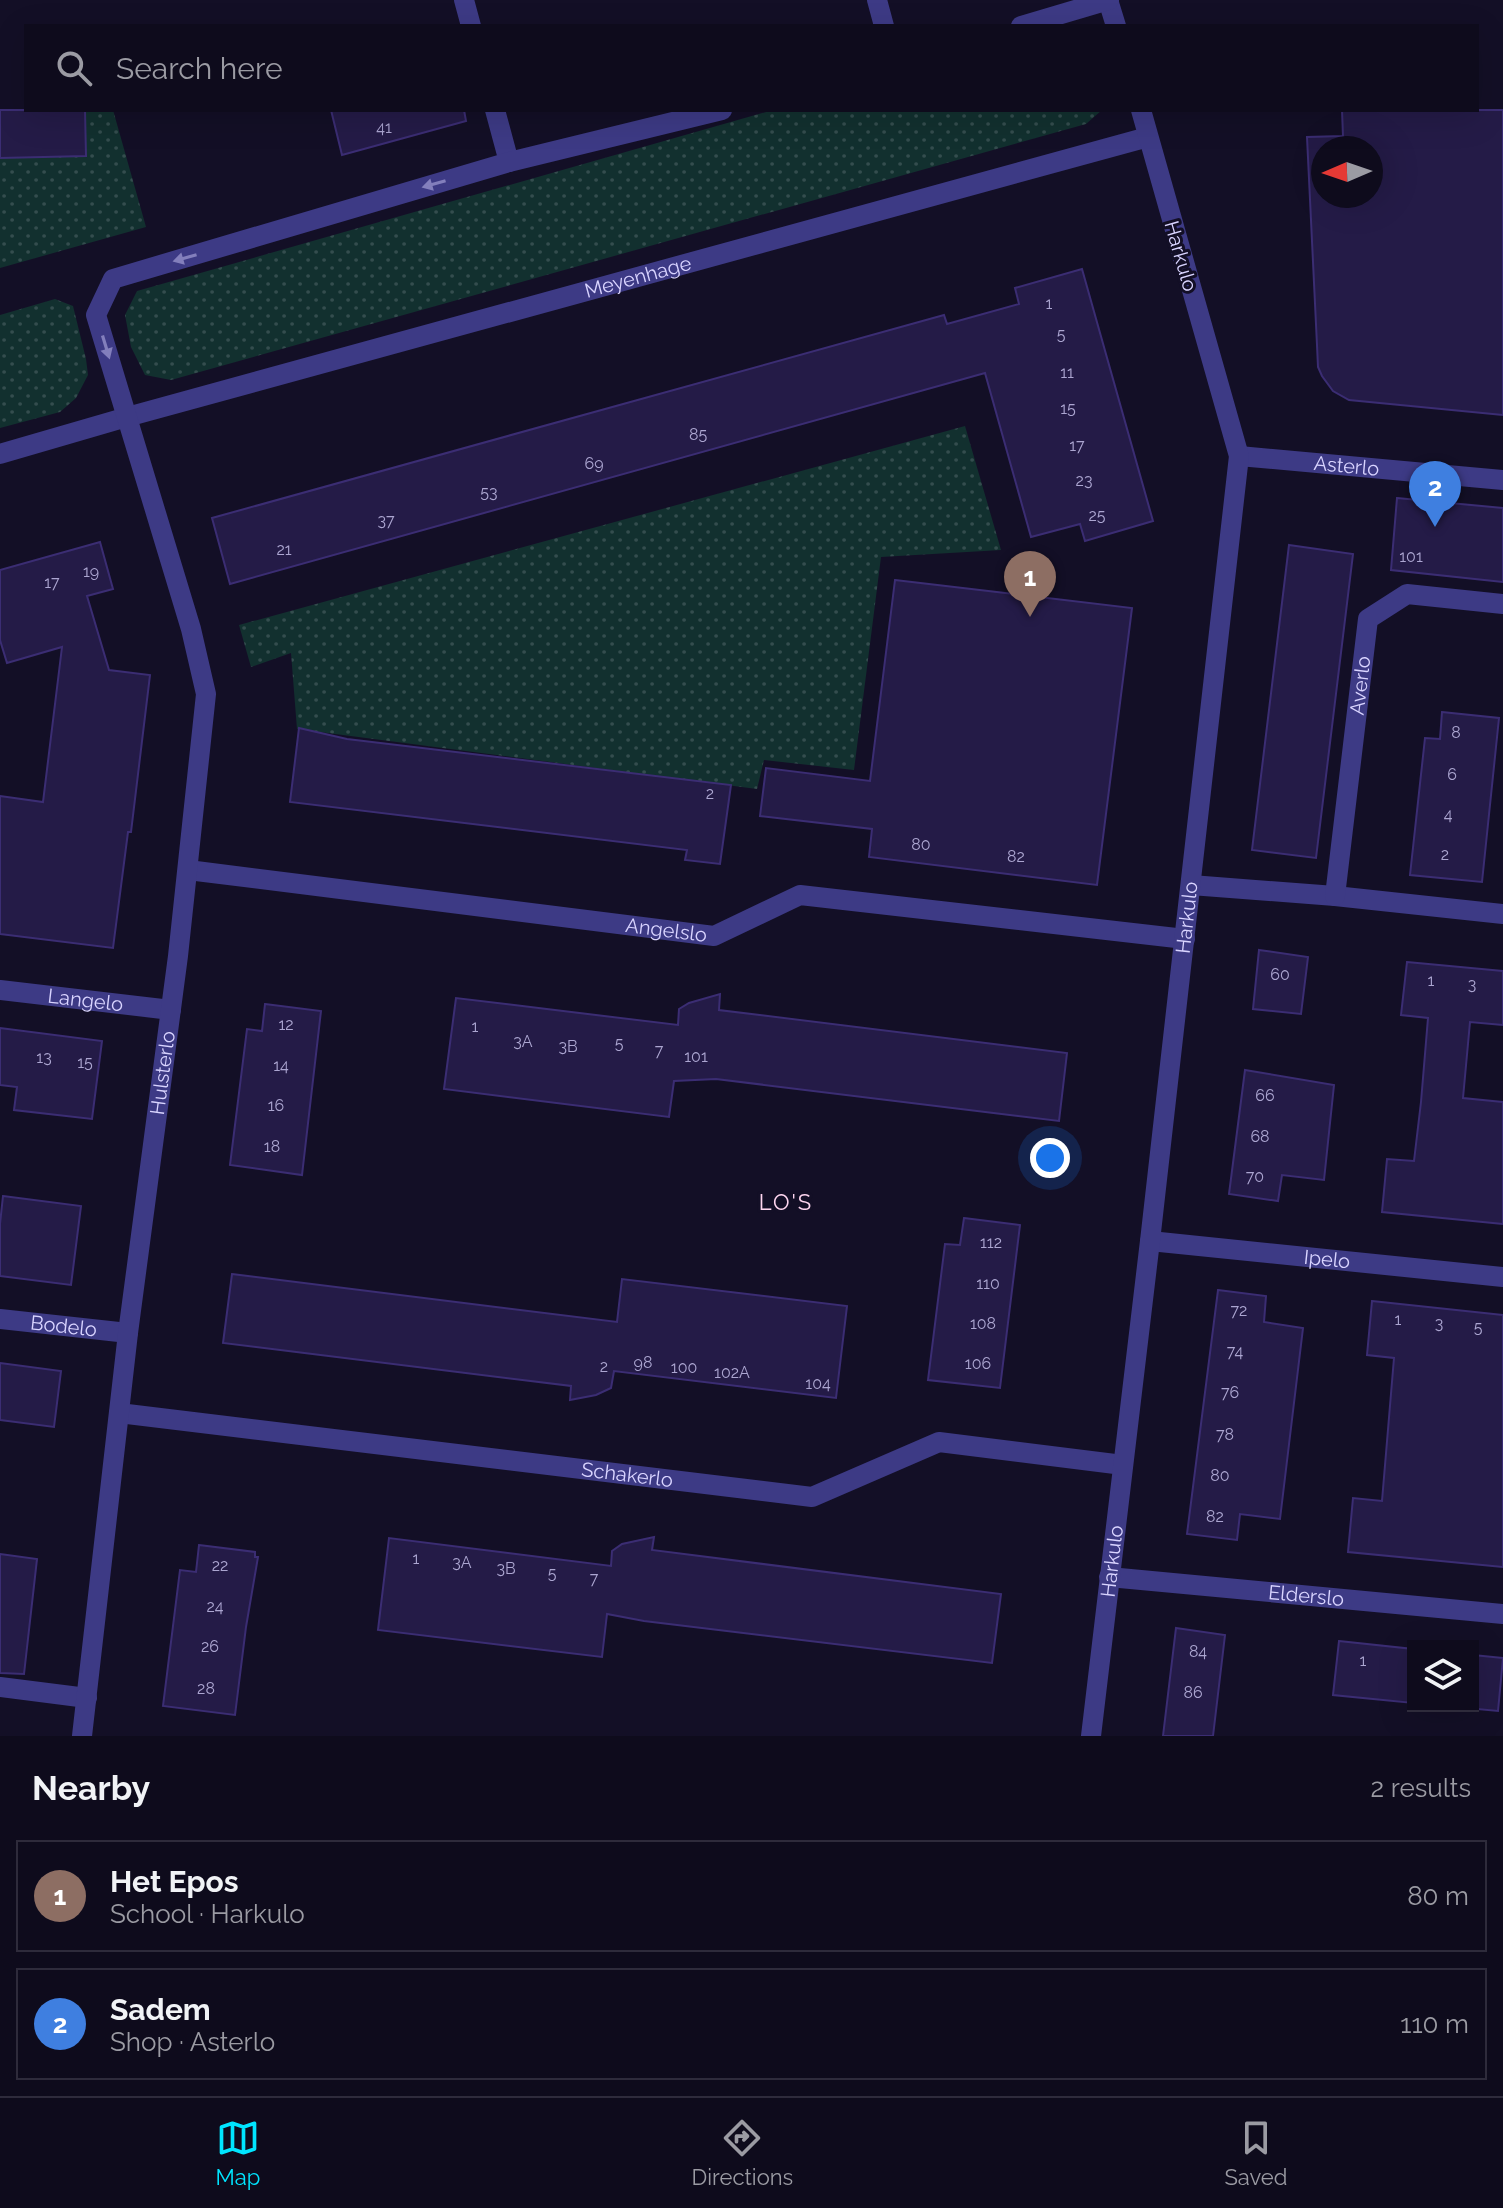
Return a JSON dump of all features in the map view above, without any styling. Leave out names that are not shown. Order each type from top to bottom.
[{"type":"street","points":[[464,0],[470,24]]},
{"type":"street","points":[[877,0],[883,24]]},
{"type":"street","points":[[1028,24],[1108,0],[1115,24]]},
{"type":"street","points":[[496,112],[509,162]]},
{"type":"street","points":[[127,417],[96,315],[113,279],[509,162],[714,112]]},
{"type":"street","name":"Harkulo","points":[[1091,1736],[1239,456],[1142,112]]},
{"type":"street","name":"Meyenhage","points":[[0,454],[1148,137]]},
{"type":"street","name":"Hulsterlo","points":[[82,1736],[128,1333],[188,870],[206,694],[191,629],[127,417]]},
{"type":"street","name":"Asterlo","points":[[1239,456],[1503,480]]},
{"type":"street","name":"Averlo","points":[[1335,896],[1368,619],[1407,594],[1503,604]]},
{"type":"street","name":"Angelslo","points":[[188,870],[714,936],[800,895],[1185,939]]},
{"type":"street","points":[[1191,885],[1503,914]]},
{"type":"street","name":"Langelo","points":[[0,990],[171,1010]]},
{"type":"street","name":"Ipelo","points":[[1150,1241],[1503,1277]]},
{"type":"street","name":"Bodelo","points":[[0,1319],[128,1333]]},
{"type":"street","name":"Schakerlo","points":[[119,1413],[812,1497],[939,1442],[1123,1465]]},
{"type":"street","name":"Elderslo","points":[[1109,1577],[1503,1614]]},
{"type":"street","points":[[0,1687],[87,1698]]},
{"type":"green space","points":[[81,112],[114,112],[146,227],[0,268],[0,158]]},
{"type":"green space","points":[[766,112],[1100,112],[1086,124],[171,380],[145,375],[131,347],[125,315],[137,291]]},
{"type":"green space","points":[[55,299],[73,306],[88,375],[76,398],[60,412],[0,428],[0,315]]},
{"type":"green space","points":[[965,426],[1001,550],[881,557],[854,770],[764,760],[757,789],[297,729],[291,653],[251,667],[239,625]]},
{"type":"building","points":[[0,110],[85,112],[86,156],[0,158]]},
{"type":"building","points":[[1503,110],[1503,415],[1349,400],[1333,391],[1318,367],[1307,137],[1311,137],[1311,208],[1383,208],[1383,136],[1343,136],[1342,112]]},
{"type":"building","points":[[331,112],[464,112],[466,121],[342,155]]},
{"type":"building","points":[[1082,269],[1153,521],[1085,541],[1080,524],[1031,537],[985,373],[230,584],[212,518],[944,315],[947,324],[1019,304],[1015,288]]},
{"type":"building","points":[[1397,498],[1503,508],[1503,582],[1391,570]]},
{"type":"building","points":[[100,542],[113,589],[87,596],[109,670],[150,675],[113,948],[0,934],[0,796],[43,802],[62,647],[7,663],[0,640],[0,570]]},
{"type":"building","points":[[1289,545],[1353,554],[1316,858],[1252,850]]},
{"type":"building","points":[[895,580],[1132,608],[1097,885],[869,857],[872,829],[760,816],[766,768],[870,781]]},
{"type":"building","points":[[1442,712],[1499,718],[1482,882],[1410,875],[1425,738],[1440,739]]},
{"type":"building","points":[[299,728],[347,739],[731,785],[720,864],[685,860],[687,850],[290,802]]},
{"type":"building","points":[[1259,950],[1308,957],[1301,1014],[1253,1009]]},
{"type":"building","points":[[1407,962],[1503,971],[1503,1025],[1470,1022],[1463,1098],[1503,1102],[1503,1224],[1382,1212],[1387,1159],[1414,1161],[1421,1102],[1428,1018],[1401,1015]]},
{"type":"building","points":[[720,994],[719,1010],[1067,1053],[1059,1121],[716,1079],[674,1081],[669,1117],[444,1089],[456,998],[678,1025],[679,1009]]},
{"type":"building","points":[[265,1004],[321,1011],[302,1175],[230,1165],[247,1029],[262,1031]]},
{"type":"building","points":[[0,1028],[102,1041],[92,1119],[14,1110],[17,1087],[0,1085]]},
{"type":"building","points":[[1245,1070],[1334,1085],[1324,1180],[1282,1175],[1278,1201],[1229,1194]]},
{"type":"building","points":[[3,1196],[81,1206],[71,1285],[0,1276]]},
{"type":"building","points":[[964,1218],[1020,1225],[1000,1388],[928,1380],[945,1244],[960,1245]]},
{"type":"building","points":[[232,1274],[617,1322],[622,1279],[847,1306],[836,1398],[614,1371],[611,1388],[596,1395],[570,1400],[571,1386],[223,1343]]},
{"type":"building","points":[[1218,1290],[1266,1296],[1264,1322],[1303,1328],[1280,1519],[1240,1514],[1237,1540],[1187,1534]]},
{"type":"building","points":[[1372,1301],[1503,1315],[1503,1567],[1348,1552],[1353,1498],[1382,1501],[1394,1358],[1367,1355]]},
{"type":"building","points":[[0,1363],[61,1371],[54,1427],[0,1420]]},
{"type":"building","points":[[654,1537],[652,1550],[1001,1594],[992,1663],[607,1614],[602,1657],[378,1630],[389,1538],[611,1566],[612,1551],[622,1544]]},
{"type":"building","points":[[199,1545],[255,1552],[255,1557],[258,1557],[235,1715],[163,1706],[180,1570],[196,1572]]},
{"type":"building","points":[[0,1554],[37,1559],[24,1674],[0,1673]]},
{"type":"building","points":[[1176,1628],[1225,1635],[1213,1736],[1163,1736]]},
{"type":"building","points":[[1339,1641],[1407,1648],[1407,1702],[1333,1695]]},
{"type":"building","points":[[1479,1656],[1503,1658],[1498,1711],[1479,1709]]},
{"type":"place","name":"Sadem","points":[[1435,527]]},
{"type":"place","name":"Het Epos","points":[[1030,617]]},
{"type":"district","name":"LO'S","points":[[786,1202]]}]
